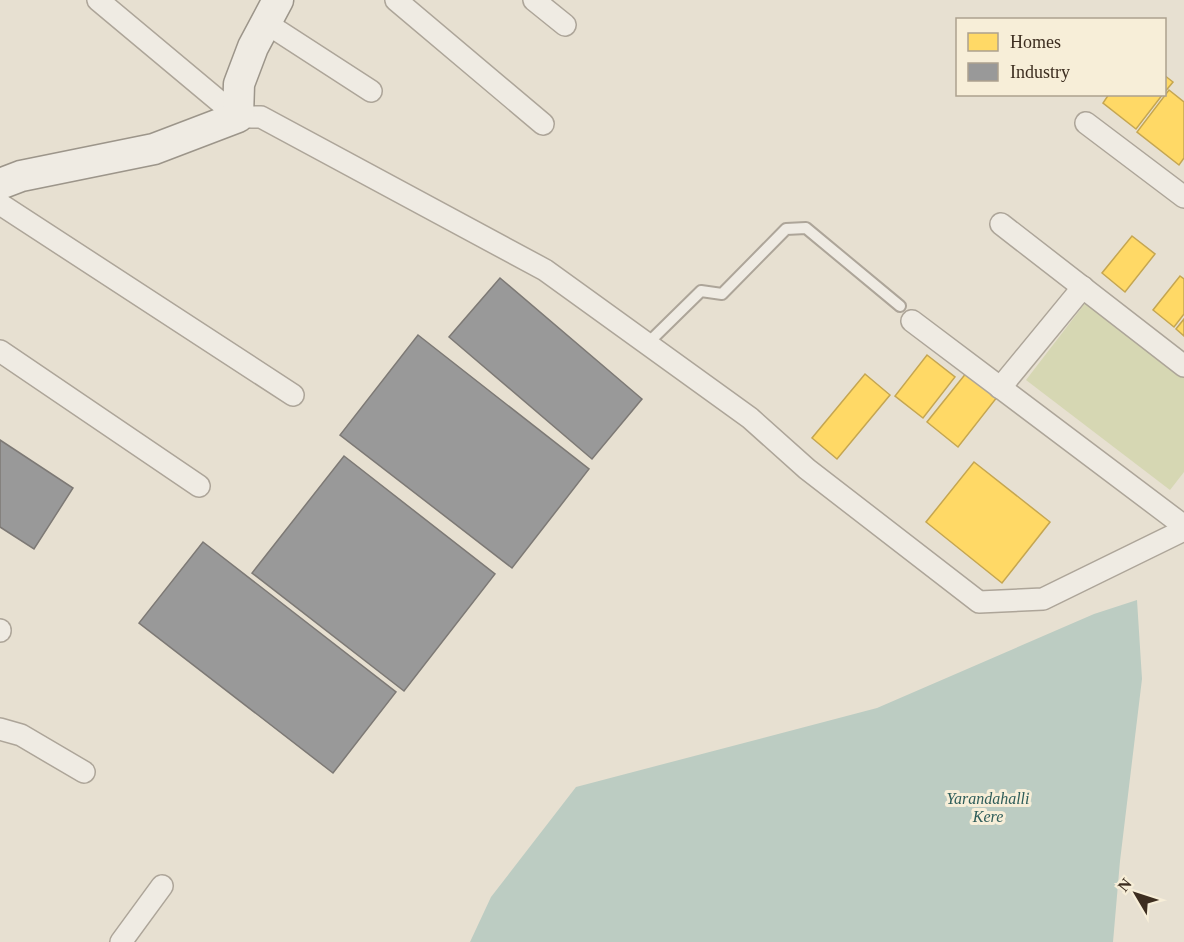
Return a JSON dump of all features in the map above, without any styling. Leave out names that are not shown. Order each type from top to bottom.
[{"type":"street","points":[[98,0],[238,117]]},
{"type":"street","points":[[396,0],[543,123]]},
{"type":"street","points":[[534,0],[565,25]]},
{"type":"street","points":[[238,117],[238,84],[253,47],[272,11],[371,91]]},
{"type":"street","points":[[0,184],[21,176],[154,149],[238,117],[261,117],[545,270],[750,418],[807,469],[980,602],[1043,599],[1184,528],[906,314]]},
{"type":"street","points":[[1086,123],[1184,197]]},
{"type":"street","points":[[0,204],[293,394]]},
{"type":"street","points":[[1001,224],[1184,366]]},
{"type":"street","points":[[1000,388],[1083,287]]},
{"type":"street","points":[[0,351],[199,486]]},
{"type":"street","points":[[0,729],[21,735],[84,772]]},
{"type":"street","points":[[121,942],[162,886]]},
{"type":"lane","points":[[648,343],[700,291],[722,294],[786,229],[806,228],[906,314]]},
{"type":"green space","points":[[1086,302],[1184,377],[1184,472],[1170,490],[1026,380]]},
{"type":"water","name":"Yarandahalli Kere","points":[[1137,600],[1142,679],[1120,861],[1113,942],[470,942],[491,897],[576,787],[877,708],[1094,614]]},
{"type":"building: Homes","points":[[1166,77],[1173,82],[1166,91]]},
{"type":"building: Homes","points":[[1169,90],[1184,102],[1184,158],[1179,165],[1137,132]]},
{"type":"building: Homes","points":[[1108,96],[1161,96],[1136,129],[1103,103]]},
{"type":"building: Homes","points":[[1132,236],[1155,254],[1125,292],[1102,273]]},
{"type":"building: Homes","points":[[1180,276],[1184,279],[1184,314],[1174,327],[1153,310]]},
{"type":"building: Homes","points":[[1184,319],[1184,336],[1176,329]]},
{"type":"building: Homes","points":[[927,355],[955,377],[923,418],[895,396]]},
{"type":"building: Homes","points":[[967,372],[998,396],[958,447],[927,422]]},
{"type":"building: Homes","points":[[865,374],[890,395],[837,459],[812,438]]},
{"type":"building: Homes","points":[[974,462],[1050,522],[1002,583],[926,522]]},
{"type":"building: Industry","points":[[500,278],[642,399],[592,459],[449,337]]},
{"type":"building: Industry","points":[[418,335],[589,469],[512,568],[340,435]]},
{"type":"building: Industry","points":[[0,440],[73,488],[34,549],[0,527]]},
{"type":"building: Industry","points":[[344,456],[495,574],[404,691],[252,573]]},
{"type":"building: Industry","points":[[203,542],[396,692],[333,773],[139,623]]}]
